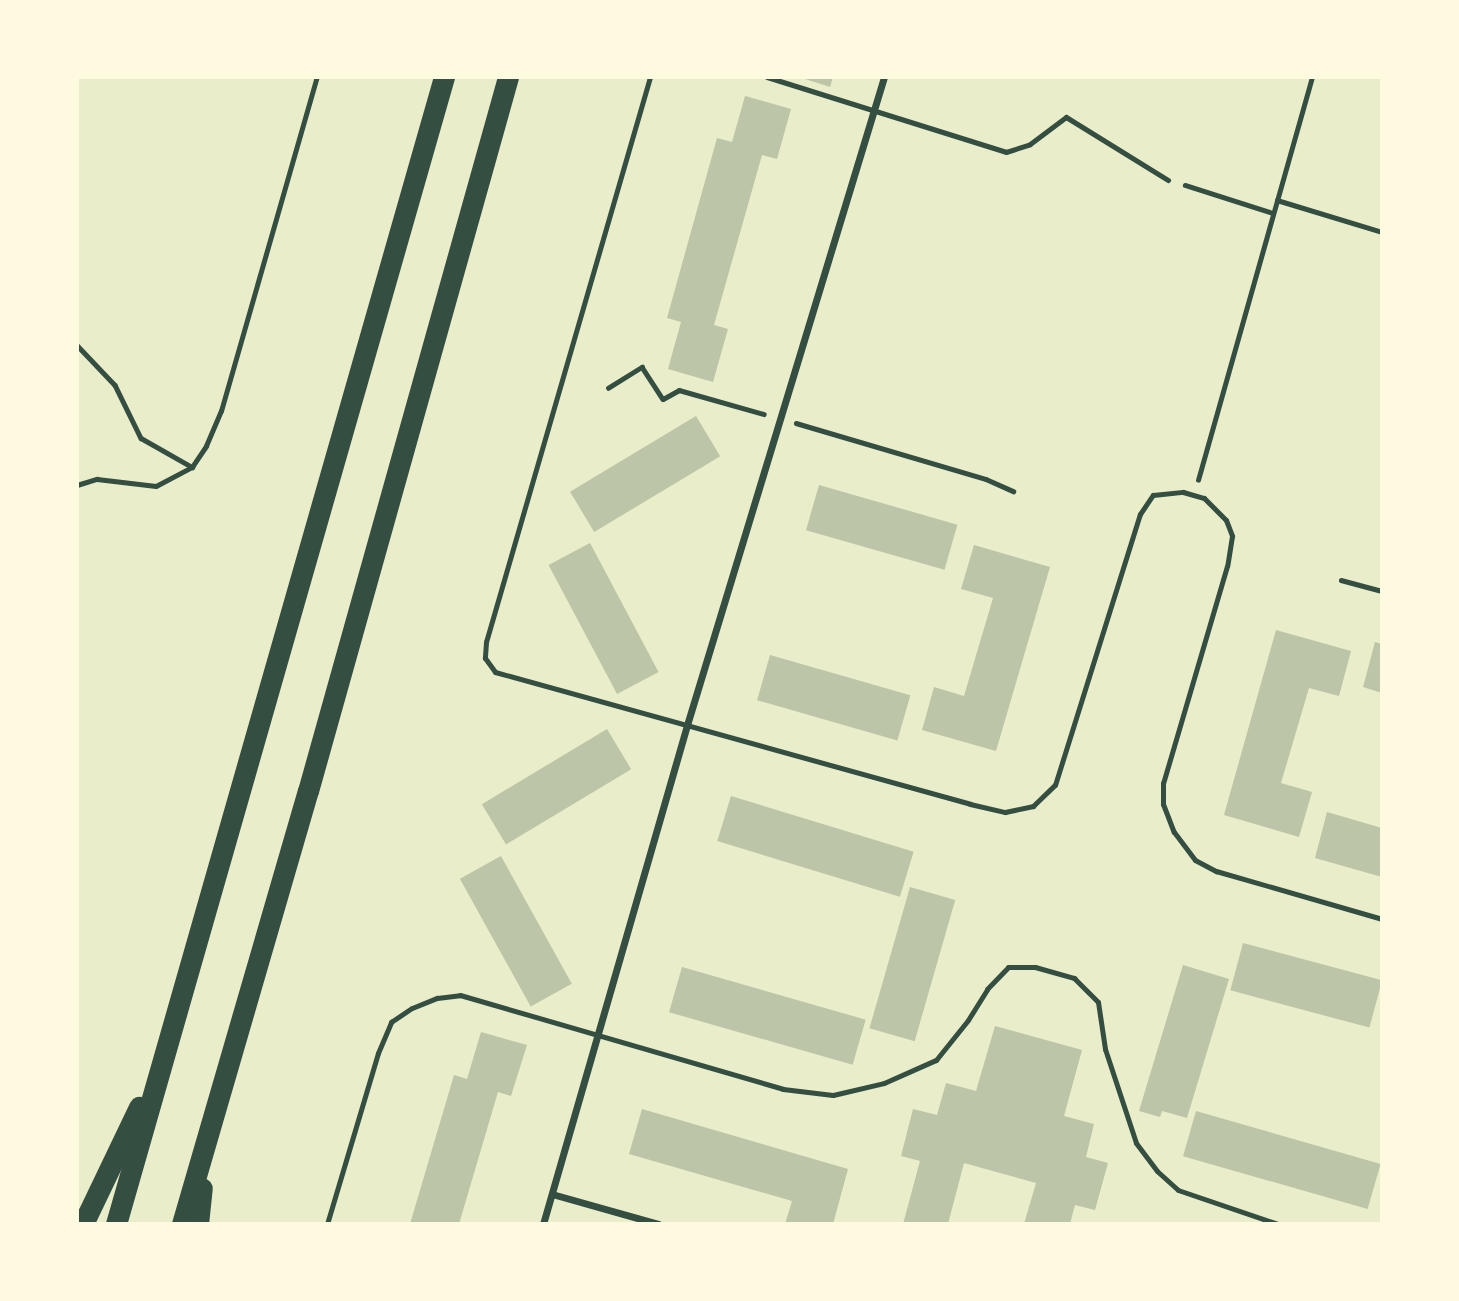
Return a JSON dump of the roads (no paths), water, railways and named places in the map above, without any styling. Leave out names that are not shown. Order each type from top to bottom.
[{"type":"highway","points":[[116,1224],[444,77]]},
{"type":"highway","points":[[182,1224],[304,804],[508,77]]},
{"type":"highway","points":[[83,1224],[164,1055]]},
{"type":"highway","points":[[198,1224],[208,1130]]},
{"type":"street","points":[[543,1224],[687,724],[884,77]]},
{"type":"street","points":[[552,1194],[659,1224]]},
{"type":"lane","points":[[650,77],[486,642],[485,658],[495,672],[970,804],[1005,812],[1033,806],[1055,785],[1140,514],[1153,495],[1183,492],[1194,495],[1204,498],[1226,520],[1232,536],[1227,566],[1163,783],[1163,804],[1174,832],[1195,860],[1216,871],[1382,919]]},
{"type":"lane","points":[[767,77],[1006,152],[1030,144],[1066,117],[1168,180]]},
{"type":"lane","points":[[327,1224],[378,1053],[391,1022],[412,1007],[437,998],[460,995],[783,1089],[834,1095],[884,1083],[936,1060],[968,1020],[987,989],[1008,967],[1035,967],[1074,978],[1098,1002],[1105,1049],[1136,1143],[1157,1171],[1178,1190],[1278,1224]]}]
